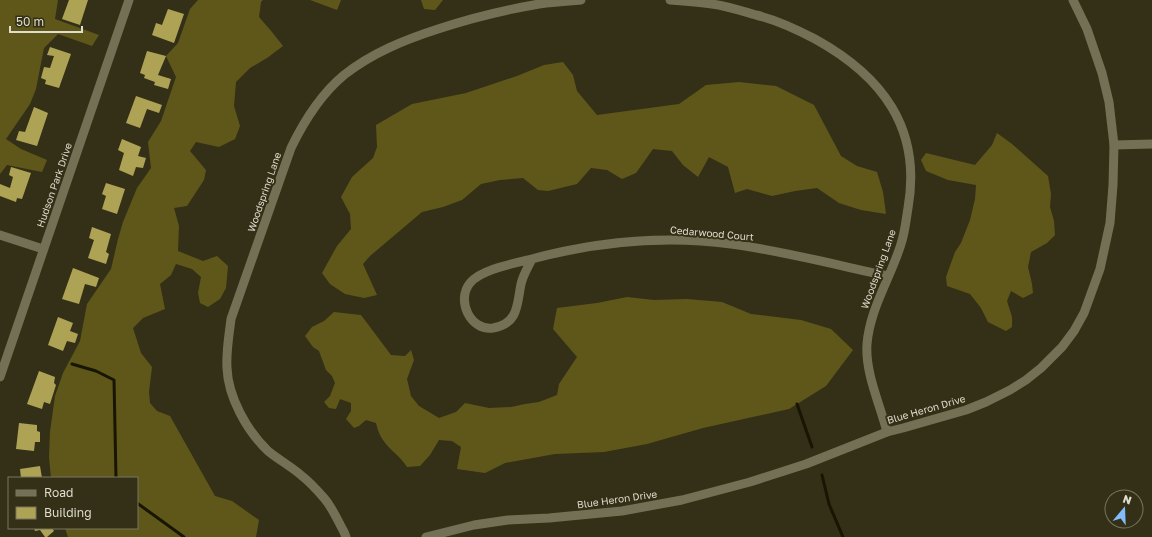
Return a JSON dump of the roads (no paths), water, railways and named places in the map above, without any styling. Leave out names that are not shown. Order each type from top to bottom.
[{"type":"street","name":"Hudson Park Drive","points":[[0,377],[129,0]]},
{"type":"street","name":"Woodspring Lane","points":[[346,537],[324,498],[302,475],[280,461],[267,450],[253,434],[244,421],[232,396],[227,369],[227,348],[231,319],[291,148],[302,125],[319,100],[343,76],[377,54],[420,35],[482,16],[538,4],[581,0]]},
{"type":"street","name":"Woodspring Lane","points":[[670,0],[713,4],[757,15],[794,28],[830,47],[863,71],[881,90],[891,105],[903,131],[909,152],[911,186],[903,236],[872,317],[867,351],[872,381],[887,432]]},
{"type":"street","name":"Blue Heron Drive","points":[[426,537],[474,525],[508,520],[549,518],[622,511],[682,500],[750,482],[806,464],[887,432],[966,410],[1010,390],[1042,368],[1062,347],[1074,331],[1084,313],[1100,269],[1110,223],[1114,146],[1109,102],[1102,73],[1087,29],[1073,0]]},
{"type":"street","points":[[1114,146],[1152,144]]},
{"type":"street","points":[[0,235],[43,249]]},
{"type":"street","name":"Cedarwood Court","points":[[532,259],[521,284],[518,305],[513,317],[501,326],[492,328],[483,327],[475,322],[466,312],[464,297],[466,287],[479,275],[532,259],[573,249],[626,242],[667,240],[729,243],[779,252],[888,276]]},
{"type":"waterway","points":[[72,364],[96,371],[114,380],[116,477]]},
{"type":"waterway","points":[[797,404],[812,447]]},
{"type":"waterway","points":[[822,475],[829,504],[843,537]]},
{"type":"waterway","points":[[138,504],[184,537]]}]
